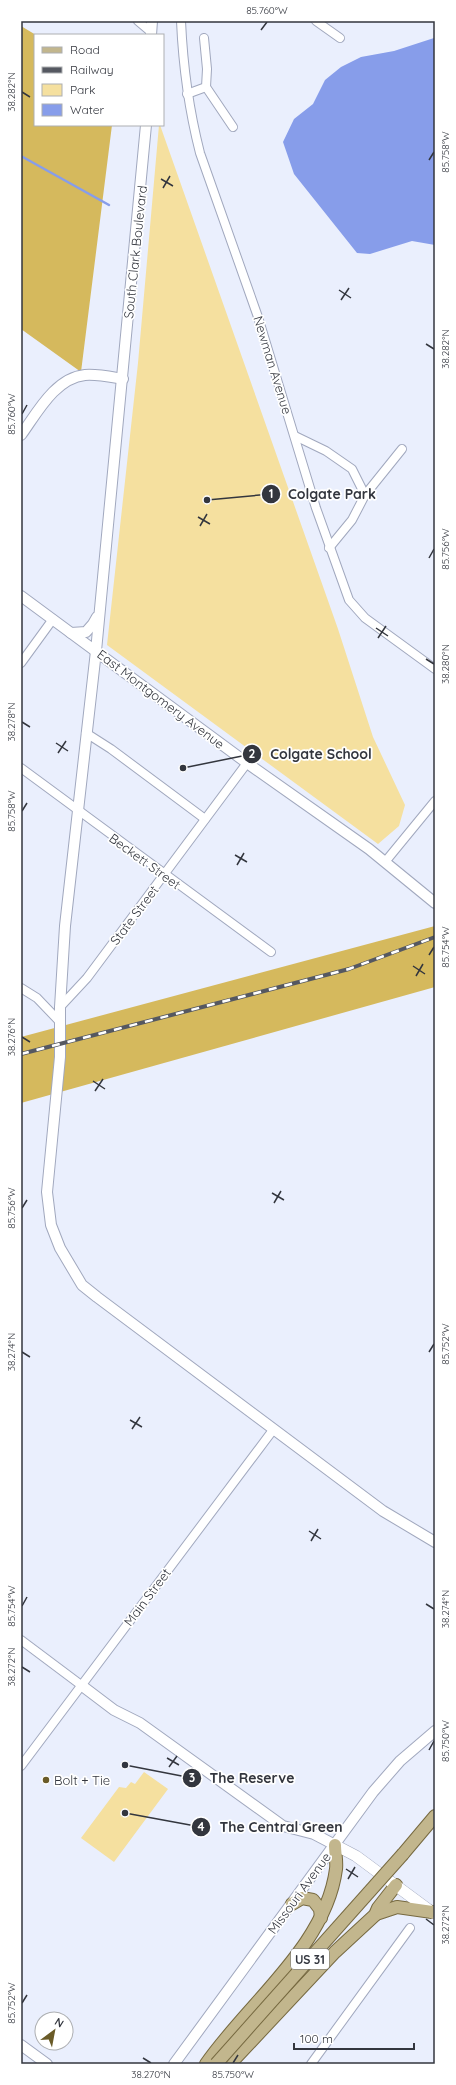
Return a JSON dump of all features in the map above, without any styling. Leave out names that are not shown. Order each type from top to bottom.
[{"type":"main road","name":"US 31","points":[[403,1854],[435,1816]]},
{"type":"main road","name":"US 31","points":[[216,2064],[435,1820]]},
{"type":"main road","points":[[335,1845],[356,1856],[433,1913]]},
{"type":"main road","points":[[206,2064],[225,2038],[301,1949],[321,1918],[336,1869],[335,1845]]},
{"type":"main road","points":[[375,1915],[378,1908],[396,1885]]},
{"type":"main road","points":[[292,1904],[302,1898],[313,1900],[320,1909],[321,1918]]},
{"type":"main road","points":[[230,2064],[320,1968],[375,1915],[397,1906],[433,1913]]},
{"type":"street","points":[[138,21],[151,34]]},
{"type":"street","points":[[151,34],[152,21]]},
{"type":"street","name":"Newman Avenue","points":[[181,21],[188,94],[200,153],[258,317],[329,548],[343,587],[356,610],[435,669]]},
{"type":"street","points":[[316,21],[340,38]]},
{"type":"street","points":[[204,38],[208,69],[206,87],[232,127]]},
{"type":"street","points":[[188,94],[206,87]]},
{"type":"street","name":"South Clark Boulevard","points":[[146,126],[96,651],[65,926],[60,1007],[60,1057],[47,1192],[51,1225],[60,1248],[82,1285],[384,1512],[435,1542]]},
{"type":"street","points":[[21,435],[48,397],[70,379],[85,375],[123,379]]},
{"type":"street","points":[[295,436],[326,451],[352,469],[366,495]]},
{"type":"street","points":[[329,548],[352,520],[366,495],[402,449]]},
{"type":"street","name":"East Montgomery Avenue","points":[[21,596],[247,763],[385,862],[435,903]]},
{"type":"street","points":[[71,633],[86,632],[93,624],[99,613]]},
{"type":"street","points":[[21,663],[53,619]]},
{"type":"street","points":[[86,733],[111,749],[205,820]]},
{"type":"street","name":"State Street","points":[[60,1007],[87,978],[247,763]]},
{"type":"street","name":"Beckett Street","points":[[21,768],[77,811],[271,952]]},
{"type":"street","points":[[385,862],[435,801]]},
{"type":"street","points":[[21,988],[37,998],[60,1022]]},
{"type":"street","name":"Main Street","points":[[21,1766],[273,1430]]},
{"type":"street","points":[[21,1640],[114,1710],[140,1723],[168,1742],[283,1826],[314,1834],[335,1845]]},
{"type":"street","name":"Missouri Avenue","points":[[174,2064],[373,1792],[400,1761],[435,1731]]},
{"type":"street","points":[[310,2064],[410,1928]]},
{"type":"street","points":[[21,2045],[47,2064]]},
{"type":"green space","points":[[159,126],[160,126],[338,629],[373,737],[405,805],[399,826],[378,844],[107,645],[138,363]]},
{"type":"green space","points":[[144,1772],[168,1789],[114,1862],[81,1838],[119,1787],[126,1788],[131,1782],[135,1784]]},
{"type":"shaded area","points":[[21,26],[34,34],[34,126],[112,126],[81,372],[21,329]]},
{"type":"shaded area","points":[[435,926],[435,987],[21,1103],[21,1037]]},
{"type":"water","points":[[434,38],[435,245],[412,241],[370,254],[357,253],[294,174],[283,142],[294,119],[313,104],[325,80],[341,67],[361,57],[394,51]]},
{"type":"waterway","points":[[21,156],[109,205]]},
{"type":"railway","points":[[21,1054],[349,969],[435,937]]},
{"type":"place","name":"Colgate Park","points":[[207,500]]},
{"type":"place","name":"Colgate School","points":[[183,768]]},
{"type":"place","name":"The Reserve","points":[[125,1765]]},
{"type":"place","name":"Bolt + Tie","points":[[46,1780]]},
{"type":"place","name":"The Central Green","points":[[125,1813]]}]
